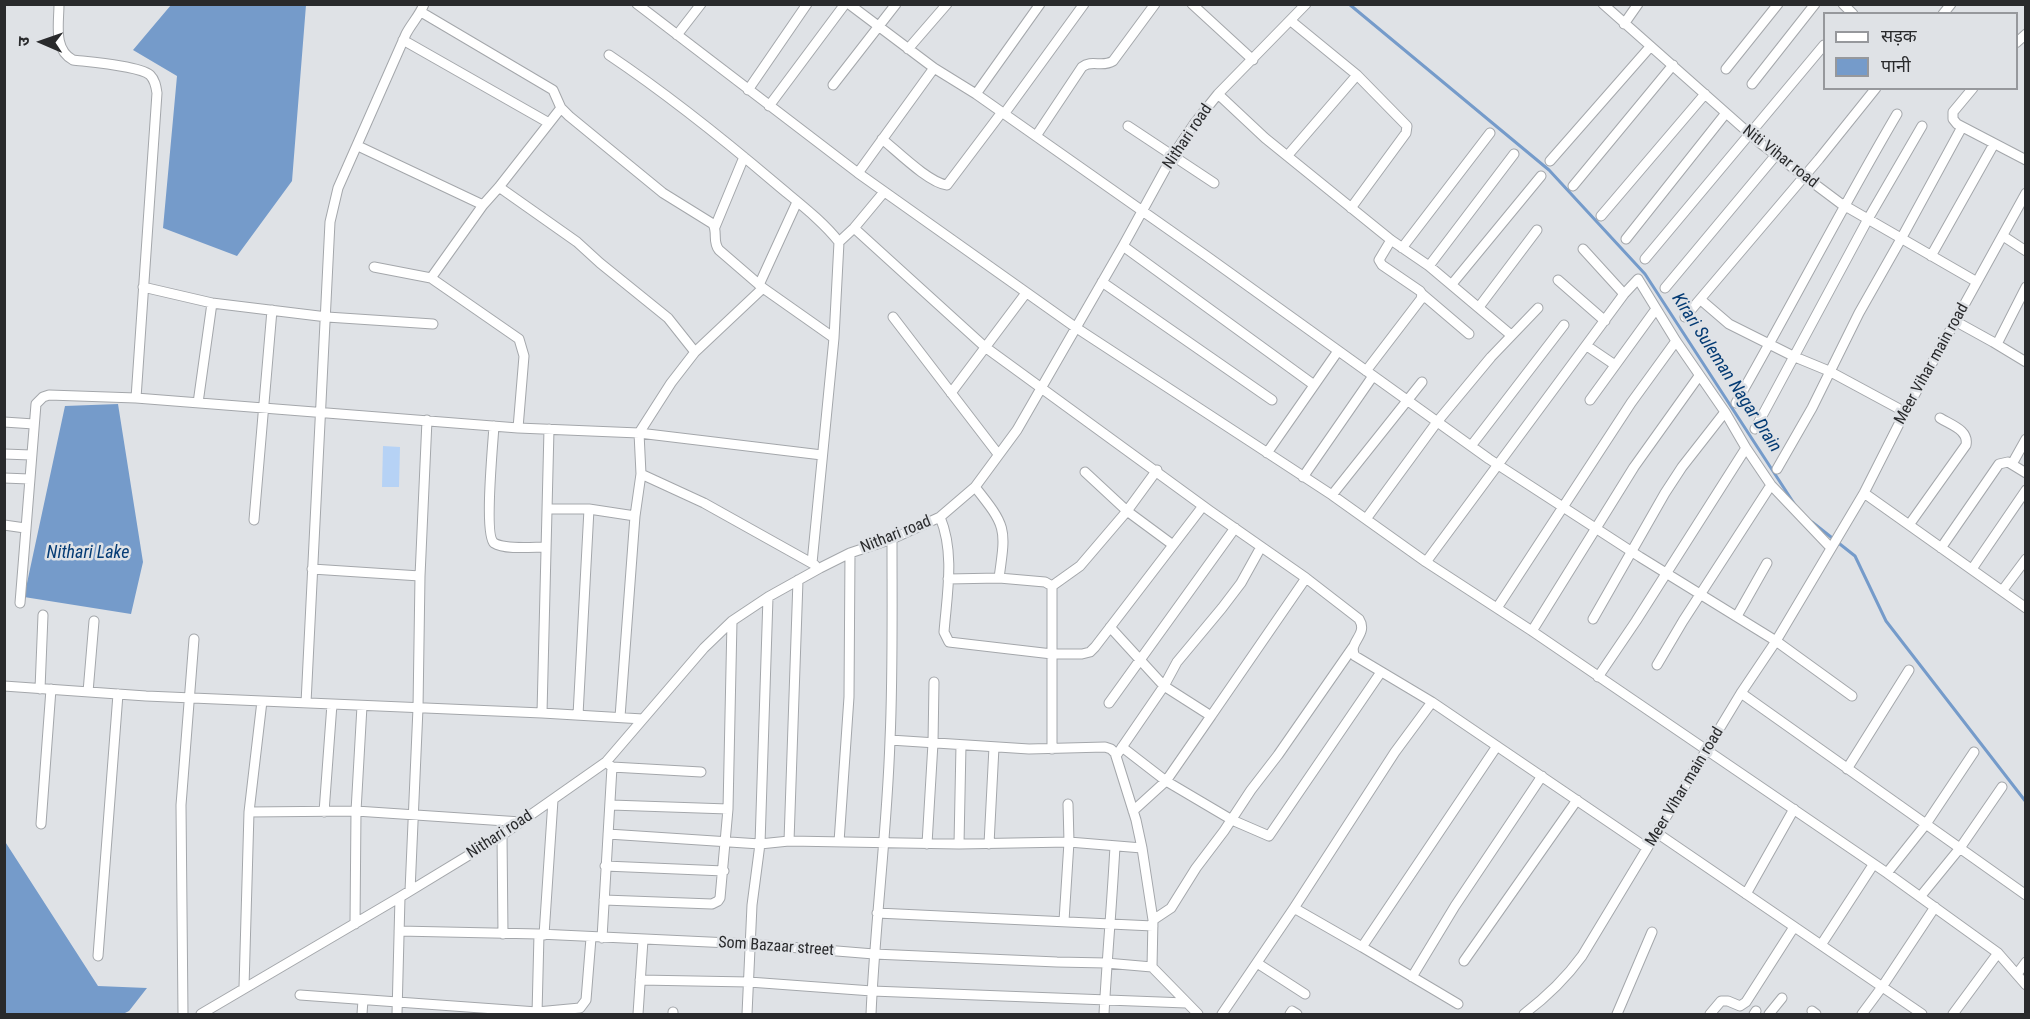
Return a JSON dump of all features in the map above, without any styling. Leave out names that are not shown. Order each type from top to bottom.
[{"type":"street","points":[[59,4],[58,39],[67,57],[73,60],[141,71],[153,78],[156,84],[136,398]]},
{"type":"street","points":[[637,4],[858,173],[1026,293],[1332,495],[1426,562],[1532,631],[1887,873],[1998,953],[2025,985]]},
{"type":"street","points":[[677,35],[701,4]]},
{"type":"street","points":[[748,90],[807,4]]},
{"type":"street","points":[[769,106],[847,4],[880,26],[934,68],[976,94],[1143,210],[1498,465],[1665,573],[1776,641],[1852,696]]},
{"type":"street","points":[[833,85],[896,4]]},
{"type":"street","points":[[908,49],[947,4]]},
{"type":"street","points":[[976,94],[1040,4]]},
{"type":"street","points":[[882,139],[925,175],[939,184],[947,185],[1084,4]]},
{"type":"street","points":[[1036,136],[1082,67],[1090,63],[1104,65],[1113,61],[1155,4]]},
{"type":"street","points":[[1192,4],[1253,60]]},
{"type":"street","name":"Nithari road","points":[[203,1014],[244,987],[410,891],[609,764],[643,719],[705,648],[732,621],[798,580],[816,566],[892,538],[940,517],[975,487],[1017,430],[1173,155],[1218,94],[1306,4]]},
{"type":"street","name":"Niti Vihar road","points":[[1603,4],[1749,134],[1804,176],[1844,205],[1977,282]]},
{"type":"street","points":[[1624,24],[1638,4]]},
{"type":"street","points":[[1726,69],[1778,4]]},
{"type":"street","points":[[1752,84],[1815,4]]},
{"type":"street","points":[[306,703],[330,222],[333,202],[403,40],[422,8],[544,83],[556,93],[561,108],[569,116],[663,193],[710,221],[715,227]]},
{"type":"street","points":[[1291,21],[1356,75],[1407,126],[1406,132],[1351,208]]},
{"type":"street","points":[[403,40],[549,123]]},
{"type":"street","points":[[1550,161],[1650,46]]},
{"type":"street","points":[[1645,259],[1823,46]]},
{"type":"street","points":[[609,55],[653,85],[744,157],[797,202],[839,242]]},
{"type":"street","points":[[1573,186],[1672,65]]},
{"type":"street","points":[[858,173],[934,68]]},
{"type":"street","points":[[1288,155],[1356,75]]},
{"type":"street","points":[[1685,317],[1874,90]]},
{"type":"street","points":[[1971,90],[1953,112],[1953,119],[1962,127],[2025,160]]},
{"type":"street","points":[[1218,94],[1265,138],[1391,240],[1452,284],[1511,335]]},
{"type":"street","points":[[1601,216],[1705,94]]},
{"type":"street","points":[[431,278],[483,204],[561,108]]},
{"type":"street","points":[[1626,239],[1726,113]]},
{"type":"street","points":[[1736,403],[1844,205],[1897,114]]},
{"type":"street","points":[[1128,126],[1214,183]]},
{"type":"street","points":[[1755,429],[1868,219],[1922,126]]},
{"type":"street","points":[[1777,469],[1812,408],[1859,313],[1962,127]]},
{"type":"street","points":[[1402,248],[1490,132]]},
{"type":"street","points":[[1931,256],[1994,144]]},
{"type":"street","points":[[358,146],[483,204]]},
{"type":"street","points":[[1429,266],[1514,153]]},
{"type":"street","points":[[1665,288],[1776,155]]},
{"type":"street","points":[[744,157],[715,227],[716,246],[761,286],[834,338]]},
{"type":"street","points":[[1452,284],[1541,176]]},
{"type":"street","points":[[499,187],[577,242],[668,318],[695,352]]},
{"type":"street","points":[[641,474],[704,503],[816,566],[822,454],[834,338],[839,242],[884,192]]},
{"type":"street","name":"Meer Vihar main road","points":[[1524,1014],[1543,999],[1582,956],[1741,693],[1776,641],[1864,493],[1905,412],[2025,193]]},
{"type":"street","points":[[620,717],[635,516],[641,474],[639,433],[671,383],[695,352],[761,286],[797,202]]},
{"type":"street","points":[[854,228],[985,347],[1306,578],[1359,619],[1362,624],[1362,632],[1353,647],[1196,868],[1172,908],[1153,923],[1111,925],[877,913]]},
{"type":"street","points":[[1479,306],[1537,230]]},
{"type":"street","points":[[2003,236],[2025,251]]},
{"type":"street","points":[[1391,240],[1379,260],[1382,265],[1420,291],[1469,334]]},
{"type":"street","points":[[1123,246],[1314,385]]},
{"type":"street","points":[[1583,249],[1624,294]]},
{"type":"street","points":[[374,267],[431,278],[519,339],[524,356],[518,428]]},
{"type":"street","points":[[1426,562],[1624,294],[1638,279],[1771,485],[1832,547]]},
{"type":"street","points":[[1558,280],[1605,321]]},
{"type":"street","points":[[1102,282],[1272,400]]},
{"type":"street","points":[[143,287],[212,303],[327,317],[433,324]]},
{"type":"street","points":[[1997,344],[2025,287]]},
{"type":"street","points":[[951,393],[1026,293]]},
{"type":"street","points":[[1303,477],[1421,299],[1422,294]]},
{"type":"street","points":[[1701,300],[1729,324],[1795,357],[1829,370],[1905,412]]},
{"type":"street","points":[[198,403],[212,303]]},
{"type":"street","points":[[1366,519],[1437,422],[1491,357],[1538,308]]},
{"type":"street","points":[[254,520],[272,309]]},
{"type":"street","points":[[1590,400],[1656,309]]},
{"type":"street","points":[[893,317],[998,454]]},
{"type":"street","points":[[1955,321],[2025,362]]},
{"type":"street","points":[[1471,446],[1564,325]]},
{"type":"street","points":[[1497,609],[1631,403],[1676,341]]},
{"type":"street","points":[[1587,346],[1615,365]]},
{"type":"street","points":[[1267,453],[1338,351]]},
{"type":"street","points":[[1532,631],[1634,467],[1699,376]]},
{"type":"street","points":[[1332,495],[1406,399],[1411,397],[1422,382]]},
{"type":"street","points":[[20,603],[36,404],[49,395],[136,398],[518,428],[639,433],[822,454]]},
{"type":"street","points":[[1593,618],[1665,493],[1682,467],[1725,412]]},
{"type":"street","points":[[1909,525],[1966,445],[1965,433],[1940,418]]},
{"type":"street","points":[[410,891],[427,420]]},
{"type":"street","points":[[4,422],[34,424]]},
{"type":"street","points":[[494,426],[489,519],[491,539],[504,546],[546,547]]},
{"type":"street","points":[[542,712],[549,429]]},
{"type":"street","points":[[2012,464],[2025,439]]},
{"type":"street","points":[[1598,677],[1746,448]]},
{"type":"street","points":[[4,454],[31,455]]},
{"type":"street","points":[[1941,548],[1999,464],[2003,462],[2012,464],[2025,472]]},
{"type":"street","points":[[1052,586],[1080,566],[1127,511],[1156,470]]},
{"type":"street","points":[[1085,472],[1127,511],[1173,545]]},
{"type":"street","points":[[4,478],[29,479]]},
{"type":"street","points":[[1658,665],[1771,485]]},
{"type":"street","points":[[975,487],[998,515],[1004,532],[999,578]]},
{"type":"street","points":[[1972,569],[2025,490]]},
{"type":"street","points":[[1864,493],[2025,608]]},
{"type":"street","points":[[940,517],[948,543],[944,632],[949,642],[1052,654],[1082,654],[1090,652],[1203,506]]},
{"type":"street","points":[[548,509],[589,509],[635,516]]},
{"type":"street","points":[[578,715],[589,509]]},
{"type":"street","points":[[4,525],[26,528]]},
{"type":"street","points":[[1109,703],[1235,528]]},
{"type":"street","points":[[872,1014],[874,954],[890,740],[892,538]]},
{"type":"street","points":[[1116,756],[1164,686],[1177,662],[1241,583],[1261,547]]},
{"type":"street","points":[[839,842],[849,697],[850,553]]},
{"type":"street","points":[[2002,591],[2025,558]]},
{"type":"street","points":[[1737,616],[1767,563]]},
{"type":"street","points":[[312,569],[420,576]]},
{"type":"street","points":[[948,579],[999,578],[1046,582],[1052,586]]},
{"type":"street","points":[[1133,811],[1166,781],[1306,578]]},
{"type":"street","points":[[789,842],[798,580]]},
{"type":"street","points":[[1052,586],[1052,749]]},
{"type":"street","points":[[747,1014],[752,905],[759,844],[768,597]]},
{"type":"street","points":[[40,689],[43,615]]},
{"type":"street","points":[[88,692],[94,621]]},
{"type":"street","points":[[604,900],[712,904],[720,897],[729,809],[732,621]]},
{"type":"street","points":[[1110,627],[1164,686],[1211,716]]},
{"type":"street","points":[[183,1014],[181,805],[194,639]]},
{"type":"street","points":[[1353,647],[1352,651],[1355,656],[1432,702],[1647,848]]},
{"type":"street","points":[[1847,769],[1909,670]]},
{"type":"street","points":[[1122,747],[1166,781],[1232,820],[1266,835],[1272,833],[1381,672]]},
{"type":"street","points":[[927,844],[934,682]]},
{"type":"street","points":[[4,686],[188,698],[542,712],[643,719]]},
{"type":"street","points":[[41,824],[51,689]]},
{"type":"street","points":[[1741,693],[2025,895]]},
{"type":"street","points":[[98,956],[118,694]]},
{"type":"street","points":[[244,987],[249,812],[262,701]]},
{"type":"street","points":[[1222,1014],[1395,752],[1432,702]]},
{"type":"street","points":[[324,812],[332,704]]},
{"type":"street","points":[[355,924],[356,811],[362,706]]},
{"type":"street","points":[[890,740],[994,747],[1052,749],[1105,747],[1111,749],[1116,756],[1142,848],[1153,923],[1152,967],[1198,1014]]},
{"type":"street","points":[[959,844],[961,744]]},
{"type":"street","points":[[1362,947],[1497,746]]},
{"type":"street","points":[[989,844],[994,747]]},
{"type":"street","points":[[1887,873],[1926,824],[1974,752]]},
{"type":"street","points":[[602,938],[605,866],[611,805],[609,764],[701,772]]},
{"type":"street","points":[[1412,977],[1455,906],[1542,776]]},
{"type":"street","points":[[1920,897],[1959,848],[2002,787]]},
{"type":"street","points":[[537,1013],[541,935],[553,800]]},
{"type":"street","points":[[1464,961],[1577,800]]},
{"type":"street","points":[[1064,921],[1069,842],[1068,804]]},
{"type":"street","points":[[611,805],[729,809]]},
{"type":"street","points":[[1746,894],[1794,809]]},
{"type":"street","points":[[249,812],[356,811],[521,822]]},
{"type":"street","points":[[1657,833],[1922,1014]]},
{"type":"street","points":[[502,834],[503,934]]},
{"type":"street","points":[[608,834],[759,844],[789,842],[989,844],[1069,842],[1142,848]]},
{"type":"street","points":[[1104,1014],[1115,846]]},
{"type":"street","points":[[1821,945],[1873,865]]},
{"type":"street","points":[[605,866],[724,871]]},
{"type":"street","points":[[397,1014],[400,897]]},
{"type":"street","points":[[1862,1014],[1935,907]]},
{"type":"street","points":[[1294,908],[1458,1004]]},
{"type":"street","points":[[1710,1014],[1721,1001],[1740,1006],[1746,1002],[1794,927]]},
{"type":"street","name":"Som Bazaar street","points":[[399,931],[751,944],[874,954],[1106,963],[1152,967]]},
{"type":"street","points":[[1617,1014],[1652,932]]},
{"type":"street","points":[[300,995],[537,1013],[580,1008],[585,1004],[591,938]]},
{"type":"street","points":[[638,1014],[643,940]]},
{"type":"street","points":[[1953,1014],[1998,953]]},
{"type":"street","points":[[2017,974],[2025,962]]},
{"type":"street","points":[[1257,963],[1305,994]]},
{"type":"street","points":[[640,980],[749,982],[872,992],[1186,1003]]},
{"type":"street","points":[[1769,1014],[1782,998]]},
{"type":"street","points":[[362,1014],[363,1000]]},
{"type":"street","points":[[1290,1014],[1292,1011],[1297,1014]]},
{"type":"shaded area","points":[[383,446],[400,447],[399,487],[382,487]]},
{"type":"water","points":[[171,5],[306,5],[292,181],[237,256],[163,228],[177,76],[133,50]]},
{"type":"water","name":"Nithari Lake","points":[[118,404],[143,562],[131,614],[24,597],[65,406]]},
{"type":"water","points":[[4,840],[98,986],[147,988],[129,1011],[123,1014],[5,1014]]},
{"type":"waterway","name":"Kirari Suleman Nagar Drain","points":[[1349,4],[1549,170],[1645,274],[1795,505]]},
{"type":"waterway","name":"Kirari Suleman Nagar Drain","points":[[1812,522],[1855,556],[1886,621],[2026,802]]}]
